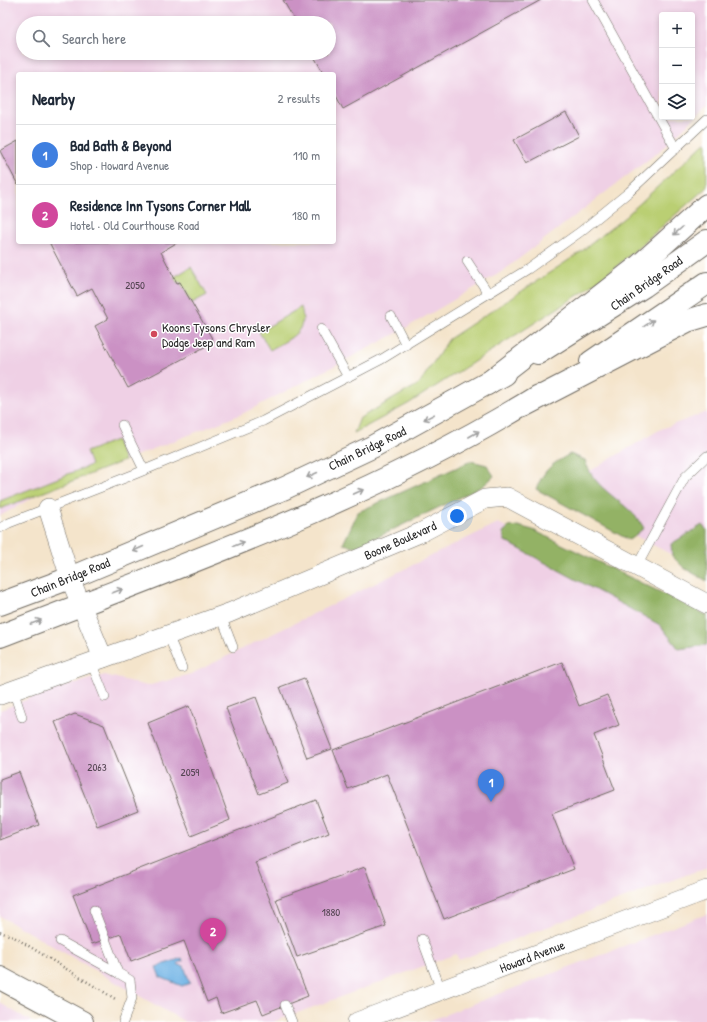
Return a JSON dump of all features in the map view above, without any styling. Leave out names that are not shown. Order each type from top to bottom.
[{"type":"main road","points":[[487,384],[639,266],[707,205]]},
{"type":"main road","name":"Chain Bridge Road","points":[[0,604],[70,578],[285,488],[386,440],[487,384],[575,331],[707,241]]},
{"type":"main road","points":[[523,406],[707,283]]},
{"type":"main road","points":[[0,636],[260,536],[358,492],[464,440],[523,406],[687,321],[707,315]]},
{"type":"main road","points":[[0,978],[58,1017],[82,1022]]},
{"type":"street","name":"Boone Boulevard","points":[[6,693],[221,616],[422,532],[485,499],[507,497],[707,604]]},
{"type":"street","points":[[48,508],[70,578],[81,605],[97,660]]},
{"type":"street","name":"Howard Avenue","points":[[356,1022],[707,890]]},
{"type":"lane","points":[[592,0],[676,149]]},
{"type":"lane","points":[[0,528],[262,421],[348,377],[406,345],[528,268],[580,232],[629,192],[707,119]]},
{"type":"lane","points":[[467,261],[488,293]]},
{"type":"lane","points":[[391,316],[406,345]]},
{"type":"lane","points":[[320,329],[348,377]]},
{"type":"lane","points":[[122,425],[144,470]]},
{"type":"lane","points":[[637,566],[685,477],[707,456]]},
{"type":"lane","points":[[221,616],[232,647]]},
{"type":"lane","points":[[168,635],[182,668]]},
{"type":"lane","points":[[97,660],[105,697]]},
{"type":"lane","points":[[6,693],[22,717]]},
{"type":"lane","points":[[94,910],[118,973]]},
{"type":"lane","points":[[422,939],[441,990]]},
{"type":"lane","points":[[60,941],[130,980],[132,998],[123,1022]]},
{"type":"lane","points":[[285,1005],[292,1022]]},
{"type":"path","points":[[0,932],[14,937],[117,1000]]},
{"type":"shaded area","points":[[0,0],[707,0],[707,105],[695,117],[695,12],[659,12],[659,120],[692,120],[662,149],[503,271],[399,332],[242,414],[39,494],[0,516]]},
{"type":"shaded area","points":[[707,412],[707,573],[553,493],[661,429]]},
{"type":"shaded area","points":[[498,523],[707,630],[707,867],[459,960],[456,954],[273,1022],[185,1022],[0,916],[0,710],[51,690],[105,675],[147,686],[191,674]]},
{"type":"shaded area","points":[[707,914],[707,1022],[426,1022]]},
{"type":"shaded area","points":[[0,1003],[32,1022],[0,1022]]},
{"type":"green space","points":[[707,141],[707,187],[618,265],[586,290],[408,404],[354,433],[360,418],[419,384],[449,339],[578,254],[625,217]]},
{"type":"green space","points":[[191,267],[207,295],[192,303],[180,282],[177,283],[174,277]]},
{"type":"green space","points":[[301,307],[303,316],[299,329],[290,338],[270,350],[259,332]]},
{"type":"green space","points":[[116,440],[124,461],[0,509],[0,501],[91,465],[86,452]]},
{"type":"green space","points":[[570,454],[585,460],[596,480],[630,510],[644,528],[629,540],[536,489],[545,472],[558,461]]},
{"type":"green space","points":[[471,461],[487,465],[494,476],[483,486],[357,547],[343,544],[358,512]]},
{"type":"green space","points":[[702,525],[707,530],[707,581],[684,568],[672,556],[671,544]]},
{"type":"green space","points":[[518,526],[533,530],[707,615],[707,645],[679,649],[660,625],[505,541],[503,532],[509,527]]},
{"type":"water","points":[[182,958],[183,961],[178,963],[179,965],[184,966],[190,983],[182,986],[160,977],[156,967]]},
{"type":"building","points":[[283,0],[541,0],[343,109],[336,96],[336,72],[323,72],[316,60],[336,60],[336,16],[292,16]]},
{"type":"building","points":[[566,112],[579,136],[527,163],[514,140]]},
{"type":"building","points":[[16,142],[16,181],[0,151]]},
{"type":"building","points":[[50,244],[175,244],[161,252],[177,283],[180,282],[214,342],[128,388],[95,326],[108,319],[92,288],[77,296]]},
{"type":"building","points":[[562,662],[579,706],[607,695],[619,725],[594,735],[615,790],[552,814],[574,869],[444,919],[387,774],[348,789],[333,750]]},
{"type":"building","points":[[304,678],[332,749],[307,758],[280,687]]},
{"type":"building","points":[[256,697],[288,783],[259,794],[226,708]]},
{"type":"building","points":[[189,706],[230,820],[191,836],[148,723]]},
{"type":"building","points":[[75,714],[104,725],[138,810],[97,826],[55,722]]},
{"type":"building","points":[[19,772],[39,825],[0,840],[0,779]]},
{"type":"building","points":[[316,800],[329,833],[255,862],[308,996],[263,1014],[257,1000],[221,1013],[216,998],[207,1002],[184,941],[131,961],[121,934],[92,944],[73,895]]},
{"type":"building","points":[[365,867],[386,926],[297,957],[276,899]]},
{"type":"place","name":"Koons Tysons Chrysler Dodge Jeep and Ram","points":[[154,334]]},
{"type":"place","name":"Bad Bath & Beyond","points":[[491,802]]},
{"type":"place","name":"Residence Inn Tysons Corner Mall","points":[[213,951]]}]
